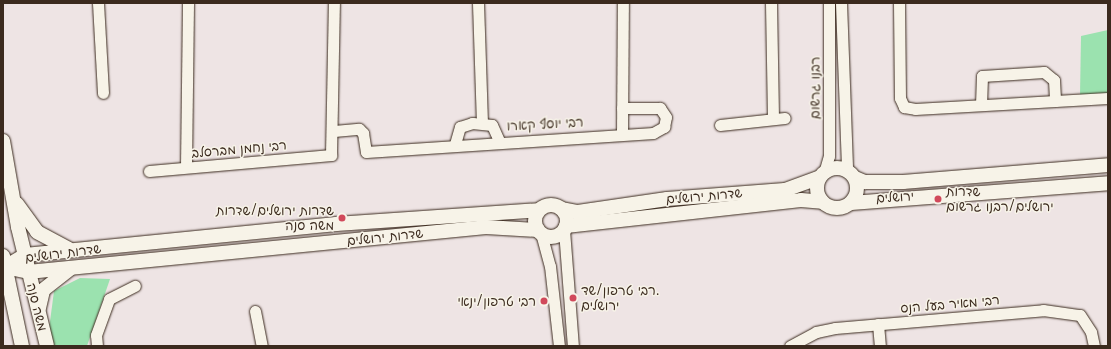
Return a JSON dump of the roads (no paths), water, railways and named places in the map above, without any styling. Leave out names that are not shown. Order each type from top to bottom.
[{"type":"main road","name":"משה סנה","points":[[3,141],[28,272],[47,346]]},
{"type":"main road","name":"ירושלים","points":[[851,174],[865,182],[903,182],[1108,165]]},
{"type":"main road","points":[[833,168],[851,174],[857,191],[851,203],[836,208],[822,202],[817,187],[822,175],[833,168]]},
{"type":"main road","name":"שדרות ירושלים","points":[[562,209],[578,212],[667,198],[785,190],[822,175]]},
{"type":"main road","name":"ירושלים","points":[[851,203],[1108,183]]},
{"type":"main road","points":[[13,198],[37,232],[72,250]]},
{"type":"main road","name":"שדרות ירושלים","points":[[565,228],[801,200],[822,202]]},
{"type":"main road","points":[[549,205],[562,209],[565,228],[553,236],[540,232],[535,222],[539,210],[549,205]]},
{"type":"main road","name":"שדרות ירושלים","points":[[4,262],[25,255],[72,250],[468,213],[539,210]]},
{"type":"main road","name":"שדרות ירושלים","points":[[4,262],[28,272],[486,228],[540,232]]},
{"type":"main road","points":[[4,262],[22,346]]},
{"type":"main road","points":[[38,311],[43,290],[71,268]]},
{"type":"street","points":[[98,3],[103,93]]},
{"type":"street","points":[[186,167],[188,3]]},
{"type":"street","points":[[334,3],[334,131]]},
{"type":"street","points":[[478,3],[482,123]]},
{"type":"street","points":[[622,134],[624,3]]},
{"type":"street","points":[[771,3],[773,119]]},
{"type":"street","points":[[899,3],[900,98],[904,107],[981,105],[1108,98]]},
{"type":"street","name":"רבנו גרשום","points":[[822,175],[829,156],[828,4]]},
{"type":"street","points":[[842,6],[851,174]]},
{"type":"street","points":[[981,105],[982,76],[1044,72],[1054,80],[1055,101]]},
{"type":"street","name":"רבי יוסף קארו","points":[[334,131],[358,129],[363,134],[366,152],[456,144],[659,131],[666,117],[656,106],[622,108]]},
{"type":"street","points":[[720,125],[785,118]]},
{"type":"street","points":[[456,144],[460,127],[482,123],[492,125],[499,141]]},
{"type":"street","name":"רבי נחמן מברסלב","points":[[149,171],[331,154],[334,131]]},
{"type":"street","points":[[565,228],[573,346]]},
{"type":"street","points":[[540,232],[550,266],[559,346]]},
{"type":"street","points":[[97,346],[96,335],[109,299],[135,286]]},
{"type":"street","name":"רבי מאיר בעל הנס","points":[[790,346],[816,332],[878,324],[1056,310],[1080,315],[1091,332],[1094,346]]},
{"type":"street","points":[[255,311],[262,346]]},
{"type":"street","points":[[878,324],[880,346]]},
{"type":"place","name":"שדרות ירושלים/רבנו גרשום","points":[[938,199]]},
{"type":"place","name":"שדרות ירושלים/שדרות משה סנה","points":[[342,218]]},
{"type":"place","name":"רבי טרפון/שד. ירושלים","points":[[573,298]]},
{"type":"place","name":"רבי טרפון/ינאי","points":[[544,301]]}]
